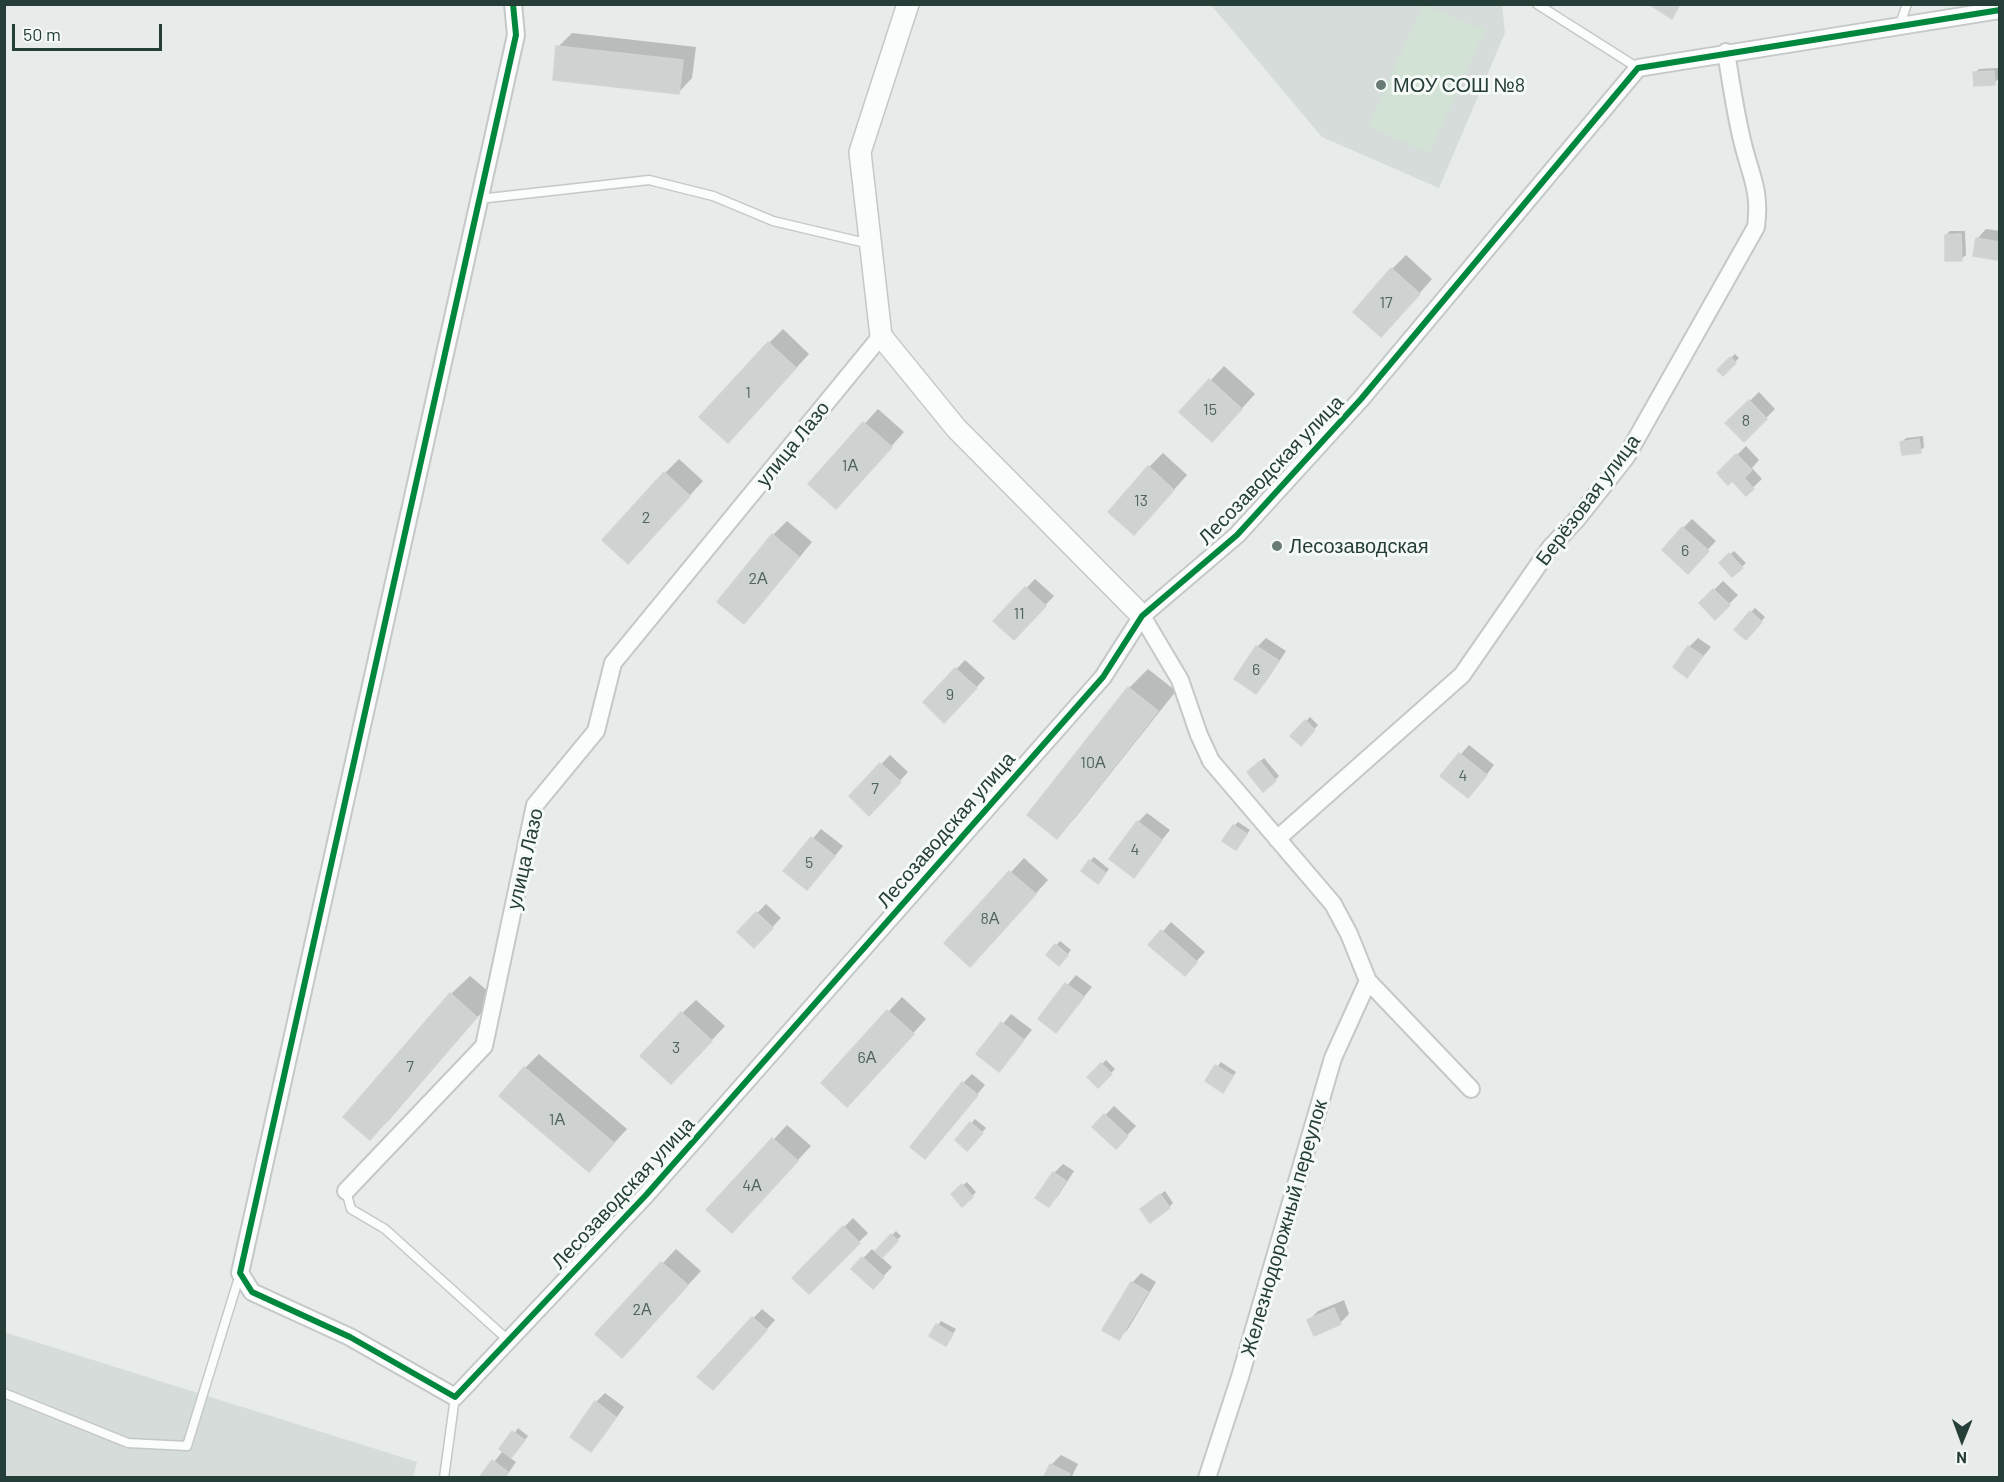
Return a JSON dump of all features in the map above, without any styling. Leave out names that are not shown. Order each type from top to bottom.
[{"type":"street","points":[[455,1397],[350,1337],[252,1292],[240,1273],[516,35],[513,4]]},
{"type":"street","points":[[908,4],[860,152],[881,336],[957,428],[1142,616],[1180,680],[1199,735],[1211,761],[1333,904],[1349,934],[1368,981],[1471,1089]]},
{"type":"street","points":[[1638,68],[1900,24],[2000,10]]},
{"type":"street","name":"Берёзовая улица","points":[[1277,839],[1462,675],[1550,548],[1577,519],[1626,457],[1756,227],[1759,205],[1754,178],[1742,141],[1726,52]]},
{"type":"street","name":"Лесозаводская улица","points":[[455,1397],[646,1195],[1095,686],[1142,616],[1237,535],[1361,399],[1638,68]]},
{"type":"street","name":"улица Лазо","points":[[346,1191],[484,1046],[536,805],[596,731],[613,663],[881,336]]},
{"type":"street","name":"Железнодорожный переулок","points":[[1207,1478],[1240,1377],[1334,1058],[1368,981]]},
{"type":"lane","points":[[1537,4],[1638,68]]},
{"type":"lane","points":[[1900,24],[1907,4]]},
{"type":"lane","points":[[479,200],[649,180],[713,196],[772,220],[870,244]]},
{"type":"lane","points":[[346,1191],[351,1209],[385,1229],[508,1340]]},
{"type":"lane","points":[[4,1393],[128,1443],[187,1446],[240,1273]]},
{"type":"lane","points":[[444,1478],[455,1397]]},
{"type":"shaded area","name":"МОУ СОШ №8","points":[[1211,5],[1502,5],[1505,33],[1439,188],[1322,137]]},
{"type":"shaded area","points":[[4,1332],[417,1462],[413,1477],[5,1477]]},
{"type":"green space","points":[[1423,5],[1485,30],[1429,153],[1368,126]]},
{"type":"building","points":[[1649,4],[1680,4],[1672,19]]},
{"type":"building","points":[[556,46],[683,60],[679,94],[553,80]]},
{"type":"building","points":[[1994,71],[1995,85],[1974,86],[1973,72]]},
{"type":"building","points":[[1961,234],[1962,261],[1945,261],[1945,235]]},
{"type":"building","points":[[1976,238],[2000,242],[1997,260],[1973,256]]},
{"type":"building","points":[[1391,268],[1420,294],[1381,337],[1353,312]]},
{"type":"building","points":[[768,342],[796,368],[728,443],[699,417]]},
{"type":"building","points":[[1730,357],[1736,363],[1723,376],[1717,370]]},
{"type":"building","points":[[1209,379],[1242,409],[1212,442],[1179,412]]},
{"type":"building","points":[[1749,400],[1767,419],[1744,442],[1725,423]]},
{"type":"building","points":[[863,422],[892,447],[836,509],[808,484]]},
{"type":"building","points":[[1919,439],[1921,453],[1902,455],[1900,442]]},
{"type":"building","points":[[1736,454],[1752,470],[1744,478],[1754,489],[1746,496],[1732,481],[1728,485],[1717,473]]},
{"type":"building","points":[[1148,466],[1174,490],[1134,535],[1108,512]]},
{"type":"building","points":[[664,472],[690,496],[628,564],[602,540]]},
{"type":"building","points":[[1682,527],[1709,551],[1688,574],[1662,550]]},
{"type":"building","points":[[772,534],[799,557],[744,624],[717,602]]},
{"type":"building","points":[[1729,553],[1743,568],[1732,577],[1719,563]]},
{"type":"building","points":[[1025,587],[1046,606],[1014,640],[993,621]]},
{"type":"building","points":[[1713,589],[1730,605],[1715,620],[1699,603]]},
{"type":"building","points":[[1750,611],[1762,622],[1746,640],[1734,630]]},
{"type":"building","points":[[1256,646],[1279,661],[1256,694],[1234,679]]},
{"type":"building","points":[[1688,646],[1703,656],[1687,678],[1673,667]]},
{"type":"building","points":[[955,668],[977,688],[944,723],[923,702]]},
{"type":"building","points":[[1128,687],[1158,711],[1057,839],[1027,815]]},
{"type":"building","points":[[1305,720],[1315,730],[1301,746],[1290,736]]},
{"type":"building","points":[[1459,753],[1487,775],[1468,798],[1440,776]]},
{"type":"building","points":[[1260,761],[1276,781],[1263,792],[1247,772]]},
{"type":"building","points":[[880,763],[901,782],[869,816],[849,796]]},
{"type":"building","points":[[1137,821],[1162,840],[1134,878],[1109,859]]},
{"type":"building","points":[[1233,825],[1247,834],[1236,850],[1222,841]]},
{"type":"building","points":[[811,837],[835,856],[807,890],[783,871]]},
{"type":"building","points":[[1089,860],[1106,873],[1098,884],[1081,871]]},
{"type":"building","points":[[1009,871],[1036,894],[970,967],[944,943]]},
{"type":"building","points":[[756,912],[773,928],[754,948],[737,932]]},
{"type":"building","points":[[1161,930],[1197,962],[1185,976],[1148,945]]},
{"type":"building","points":[[1055,944],[1068,955],[1059,966],[1046,955]]},
{"type":"building","points":[[1065,983],[1084,997],[1056,1033],[1038,1019]]},
{"type":"building","points":[[450,993],[477,1017],[370,1140],[343,1117]]},
{"type":"building","points":[[887,1010],[914,1034],[847,1107],[821,1083]]},
{"type":"building","points":[[681,1012],[712,1041],[671,1084],[640,1056]]},
{"type":"building","points":[[1001,1022],[1024,1040],[999,1072],[976,1054]]},
{"type":"building","points":[[1101,1063],[1112,1074],[1098,1088],[1087,1077]]},
{"type":"building","points":[[1215,1065],[1233,1076],[1223,1093],[1205,1081]]},
{"type":"building","points":[[524,1067],[614,1143],[589,1172],[499,1096]]},
{"type":"building","points":[[962,1082],[978,1095],[925,1159],[910,1147]]},
{"type":"building","points":[[1104,1114],[1128,1136],[1116,1149],[1092,1127]]},
{"type":"building","points":[[970,1122],[983,1133],[967,1151],[955,1140]]},
{"type":"building","points":[[772,1138],[798,1161],[732,1233],[706,1210]]},
{"type":"building","points":[[1053,1172],[1066,1181],[1049,1207],[1035,1198]]},
{"type":"building","points":[[962,1184],[973,1197],[962,1207],[951,1194]]},
{"type":"building","points":[[1160,1194],[1170,1208],[1150,1223],[1140,1209]]},
{"type":"building","points":[[843,1226],[860,1243],[809,1294],[792,1278]]},
{"type":"building","points":[[891,1234],[898,1241],[882,1258],[875,1251]]},
{"type":"building","points":[[862,1257],[884,1277],[873,1289],[851,1269]]},
{"type":"building","points":[[661,1262],[688,1285],[622,1358],[595,1334]]},
{"type":"building","points":[[1131,1282],[1148,1292],[1119,1340],[1102,1330]]},
{"type":"building","points":[[1334,1308],[1341,1324],[1314,1336],[1307,1320]]},
{"type":"building","points":[[752,1317],[767,1330],[713,1390],[697,1377]]},
{"type":"building","points":[[936,1324],[953,1334],[946,1346],[929,1336]]},
{"type":"building","points":[[595,1401],[616,1417],[591,1452],[570,1437]]},
{"type":"building","points":[[512,1431],[525,1440],[511,1458],[499,1449]]},
{"type":"building","points":[[492,1460],[508,1472],[504,1478],[479,1478]]},
{"type":"building","points":[[1050,1464],[1070,1474],[1067,1478],[1043,1478]]},
{"type":"cycle path","points":[[513,4],[516,35],[240,1273],[252,1292],[350,1337],[455,1397],[646,1195],[1103,677],[1142,616],[1237,535],[1361,399],[1638,68],[2000,10]]},
{"type":"place","name":"МОУ СОШ №8","points":[[1381,85]]},
{"type":"place","name":"Лесозаводская","points":[[1277,546]]}]
